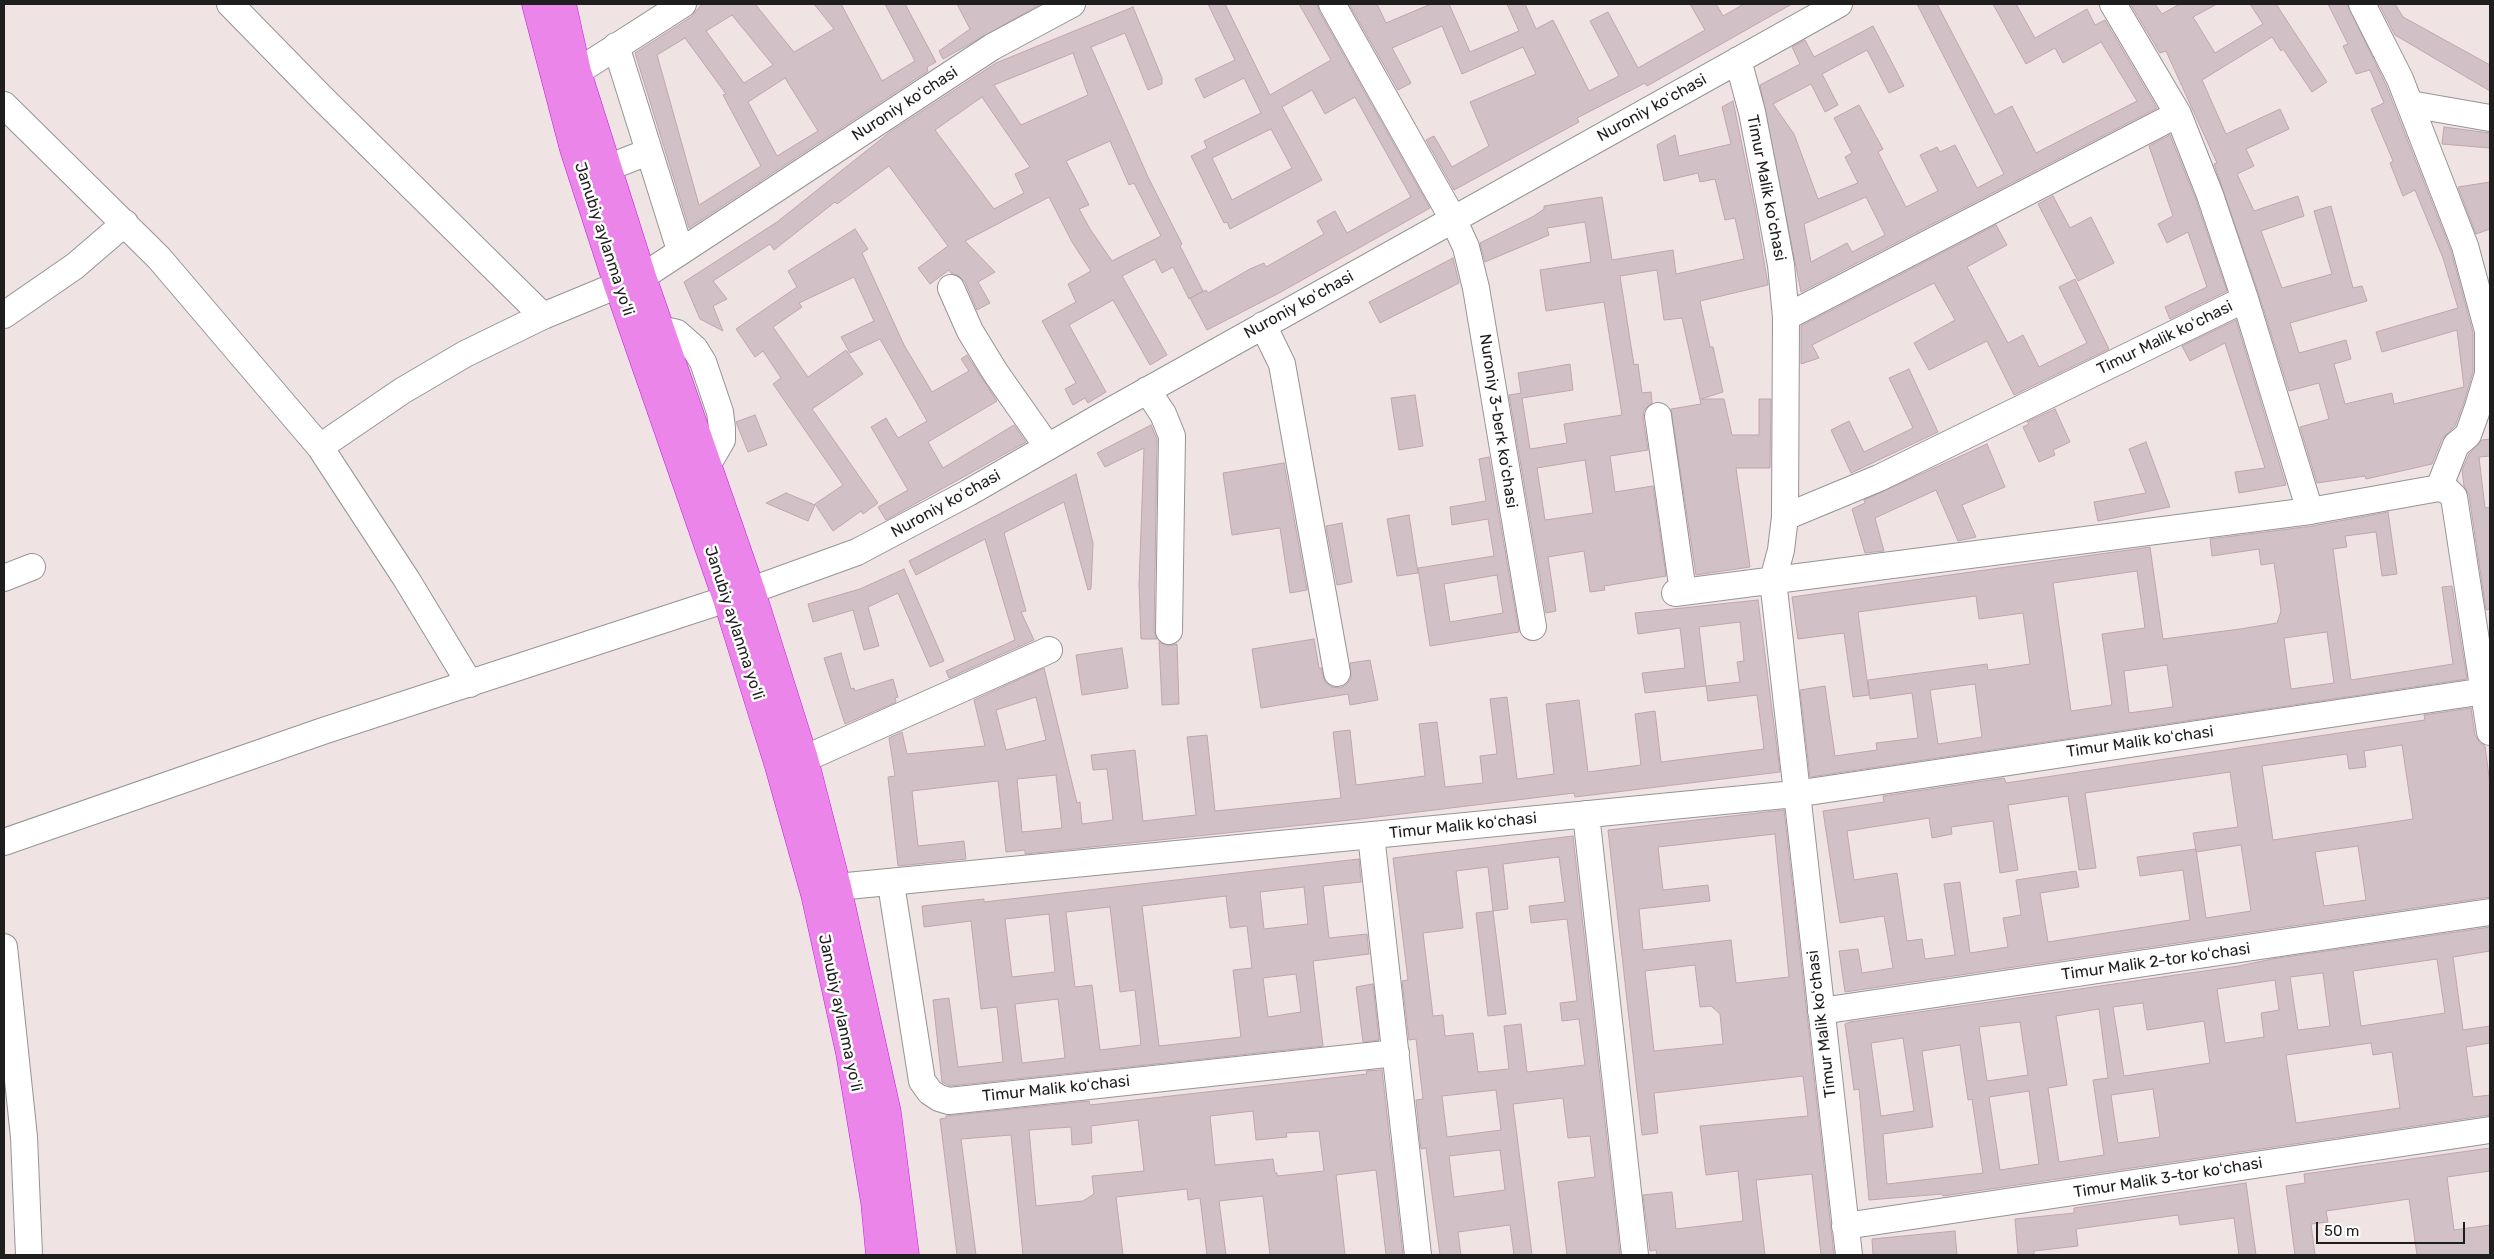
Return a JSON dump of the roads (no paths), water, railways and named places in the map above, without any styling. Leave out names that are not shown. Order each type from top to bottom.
[{"type":"highway","name":"Janubiy aylanma yoʻli","points":[[536,4],[574,149],[630,281],[739,595],[804,759],[837,888],[887,1113],[906,1255]]},
{"type":"highway","name":"Janubiy aylanma yoʻli","points":[[562,4],[577,72],[608,168],[630,281],[660,329],[708,464],[779,766],[815,894],[850,1053],[875,1202],[880,1255]]},
{"type":"street","points":[[230,4],[322,98],[543,316]]},
{"type":"street","points":[[577,72],[683,4]]},
{"type":"street","name":"Nuroniy koʻchasi","points":[[320,447],[402,391],[465,354],[543,316],[630,281],[992,47],[1072,4]]},
{"type":"street","name":"Nuroniy 3-berk koʻchasi","points":[[1332,4],[1466,247],[1476,288],[1533,627]]},
{"type":"street","name":"Nuroniy koʻchasi","points":[[4,842],[323,730],[470,684],[739,595],[856,552],[968,493],[1147,390],[1839,4]]},
{"type":"street","points":[[2113,4],[2178,114],[2210,195],[2245,299],[2310,511]]},
{"type":"street","points":[[2362,4],[2410,104],[2465,246],[2488,331],[2488,374],[2478,407],[2468,435],[2456,444],[2434,488]]},
{"type":"street","points":[[616,46],[680,250]]},
{"type":"street","name":"Timur Malik koʻchasi","points":[[1738,60],[1752,112],[1772,214],[1781,265],[1786,317],[1785,517],[1781,550],[1773,580],[1849,1255]]},
{"type":"street","points":[[2410,104],[2490,118]]},
{"type":"street","points":[[4,105],[125,222],[320,447],[407,580],[470,684]]},
{"type":"street","points":[[1786,317],[2178,114]]},
{"type":"street","points":[[608,168],[648,152]]},
{"type":"street","points":[[4,315],[75,266],[125,222]]},
{"type":"street","points":[[951,288],[970,331],[1048,446]]},
{"type":"street","name":"Timur Malik koʻchasi","points":[[1785,517],[1879,478],[2245,299]]},
{"type":"street","points":[[1263,325],[1282,364],[1337,672]]},
{"type":"street","points":[[1147,390],[1166,420],[1172,436],[1169,631]]},
{"type":"street","points":[[1658,416],[1679,592],[2310,511],[2434,488],[2448,491],[2454,497],[2490,732]]},
{"type":"street","points":[[4,576],[32,567]]},
{"type":"street","points":[[804,759],[1049,650]]},
{"type":"street","name":"Timur Malik koʻchasi","points":[[837,888],[1796,794],[2484,691]]},
{"type":"street","points":[[1586,814],[1635,1255]]},
{"type":"street","name":"Timur Malik koʻchasi","points":[[1371,835],[1418,1255]]},
{"type":"street","name":"Timur Malik koʻchasi","points":[[891,884],[922,1081],[930,1092],[939,1098],[949,1101],[1396,1054]]},
{"type":"street","name":"Timur Malik 2-tor koʻchasi","points":[[1821,1011],[2490,912]]},
{"type":"street","points":[[4,947],[14,1139],[29,1255]]},
{"type":"street","name":"Timur Malik 3-tor koʻchasi","points":[[1845,1226],[2490,1130]]}]
